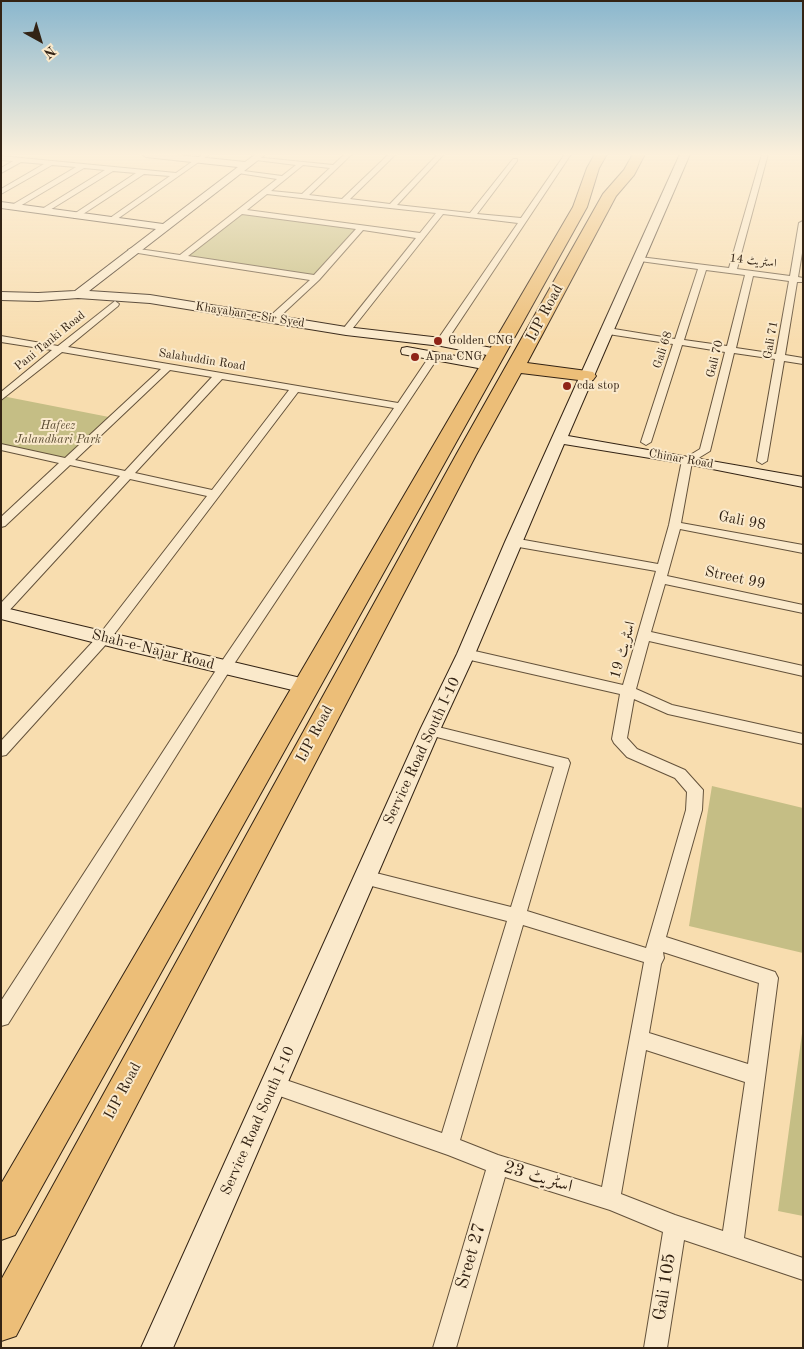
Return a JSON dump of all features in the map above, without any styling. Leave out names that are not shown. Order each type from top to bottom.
[{"type":"highway","name":"IJP Road","points":[[1,1221],[305,686],[506,361],[584,217]]},
{"type":"highway","name":"IJP Road","points":[[1,1321],[456,471],[506,361]]},
{"type":"highway","points":[[506,361],[588,372]]},
{"type":"highway","points":[[112,1026],[152,1038]]},
{"type":"main road","points":[[86,217],[163,227]]},
{"type":"main road","name":"Service Road South I-10","points":[[157,1348],[658,217]]},
{"type":"main road","name":"Khayaban-e-Sir Syed","points":[[1,296],[38,297],[78,294],[150,299],[346,331],[457,346],[506,361]]},
{"type":"main road","name":"Khayaban-e-Sir Syed","points":[[1,305],[115,304],[181,312],[434,356],[506,361]]},
{"type":"main road","points":[[420,353],[434,342]]},
{"type":"main road","points":[[448,358],[457,346]]},
{"type":"main road","name":"Chinar Road","points":[[562,433],[646,442],[803,468]]},
{"type":"main road","name":"Chinar Road","points":[[562,433],[687,460],[803,482]]},
{"type":"main road","name":"Shah-e-Najar Road","points":[[1,612],[305,686]]},
{"type":"street","points":[[113,220],[117,217]]},
{"type":"street","points":[[78,294],[176,217]]},
{"type":"street","points":[[181,258],[233,217]]},
{"type":"street","points":[[282,217],[421,236]]},
{"type":"street","points":[[346,331],[437,217]]},
{"type":"street","points":[[489,217],[523,221]]},
{"type":"street","points":[[434,342],[526,217]]},
{"type":"street","points":[[732,271],[747,217]]},
{"type":"street","name":"Gali 71","points":[[762,461],[780,358],[798,279],[803,223]]},
{"type":"street","points":[[272,319],[316,278],[361,228]]},
{"type":"street","points":[[132,250],[316,278]]},
{"type":"street","name":"اسٹریٹ 14","points":[[640,259],[798,279]]},
{"type":"street","name":"Gali 68","points":[[646,442],[704,267]]},
{"type":"street","name":"Gali 70","points":[[705,451],[750,273]]},
{"type":"street","name":"Pani Tanki Road","points":[[1,397],[115,304]]},
{"type":"street","points":[[608,331],[803,361]]},
{"type":"street","name":"Salahuddin Road","points":[[2,340],[400,406]]},
{"type":"street","points":[[1,1018],[224,667],[434,356]]},
{"type":"street","points":[[1,524],[168,367]]},
{"type":"street","points":[[1,612],[220,376]]},
{"type":"street","points":[[1,752],[104,638],[296,388]]},
{"type":"street","points":[[1,459],[7,448],[215,494]]},
{"type":"street","points":[[687,460],[705,451]]},
{"type":"street","name":"اسٹریٹ 19","points":[[655,950],[694,810],[694,790],[680,774],[632,753],[619,739],[628,691],[676,525],[687,460]]},
{"type":"street","name":"Gali 98","points":[[676,525],[803,549]]},
{"type":"street","name":"Street 99","points":[[513,542],[662,574],[803,610]]},
{"type":"street","points":[[644,635],[803,671]]},
{"type":"street","points":[[466,654],[628,691],[668,709],[760,731],[803,739]]},
{"type":"street","points":[[430,730],[564,763],[448,1145]]},
{"type":"street","points":[[364,877],[769,978],[732,1246]]},
{"type":"street","points":[[610,1200],[655,950]]},
{"type":"street","points":[[639,1040],[756,1076]]},
{"type":"street","name":"اسٹریٹ 23","points":[[274,1085],[498,1164],[610,1200],[675,1226],[803,1269]]},
{"type":"street","name":"Sreet 27","points":[[444,1348],[498,1164]]},
{"type":"street","name":"Gali 105","points":[[654,1348],[675,1226]]},
{"type":"green space","points":[[233,217],[282,217],[361,228],[316,278],[181,258]]},
{"type":"green space","name":"Hafeez Jalandhari Park","points":[[2,396],[114,418],[67,462],[1,447]]},
{"type":"green space","points":[[712,786],[803,808],[803,953],[689,926]]},
{"type":"green space","points":[[803,1026],[803,1216],[778,1211]]},
{"type":"place","name":"Golden CNG","points":[[438,341]]},
{"type":"place","name":"Apna CNG","points":[[415,357]]},
{"type":"place","name":"cda stop","points":[[567,386]]}]
